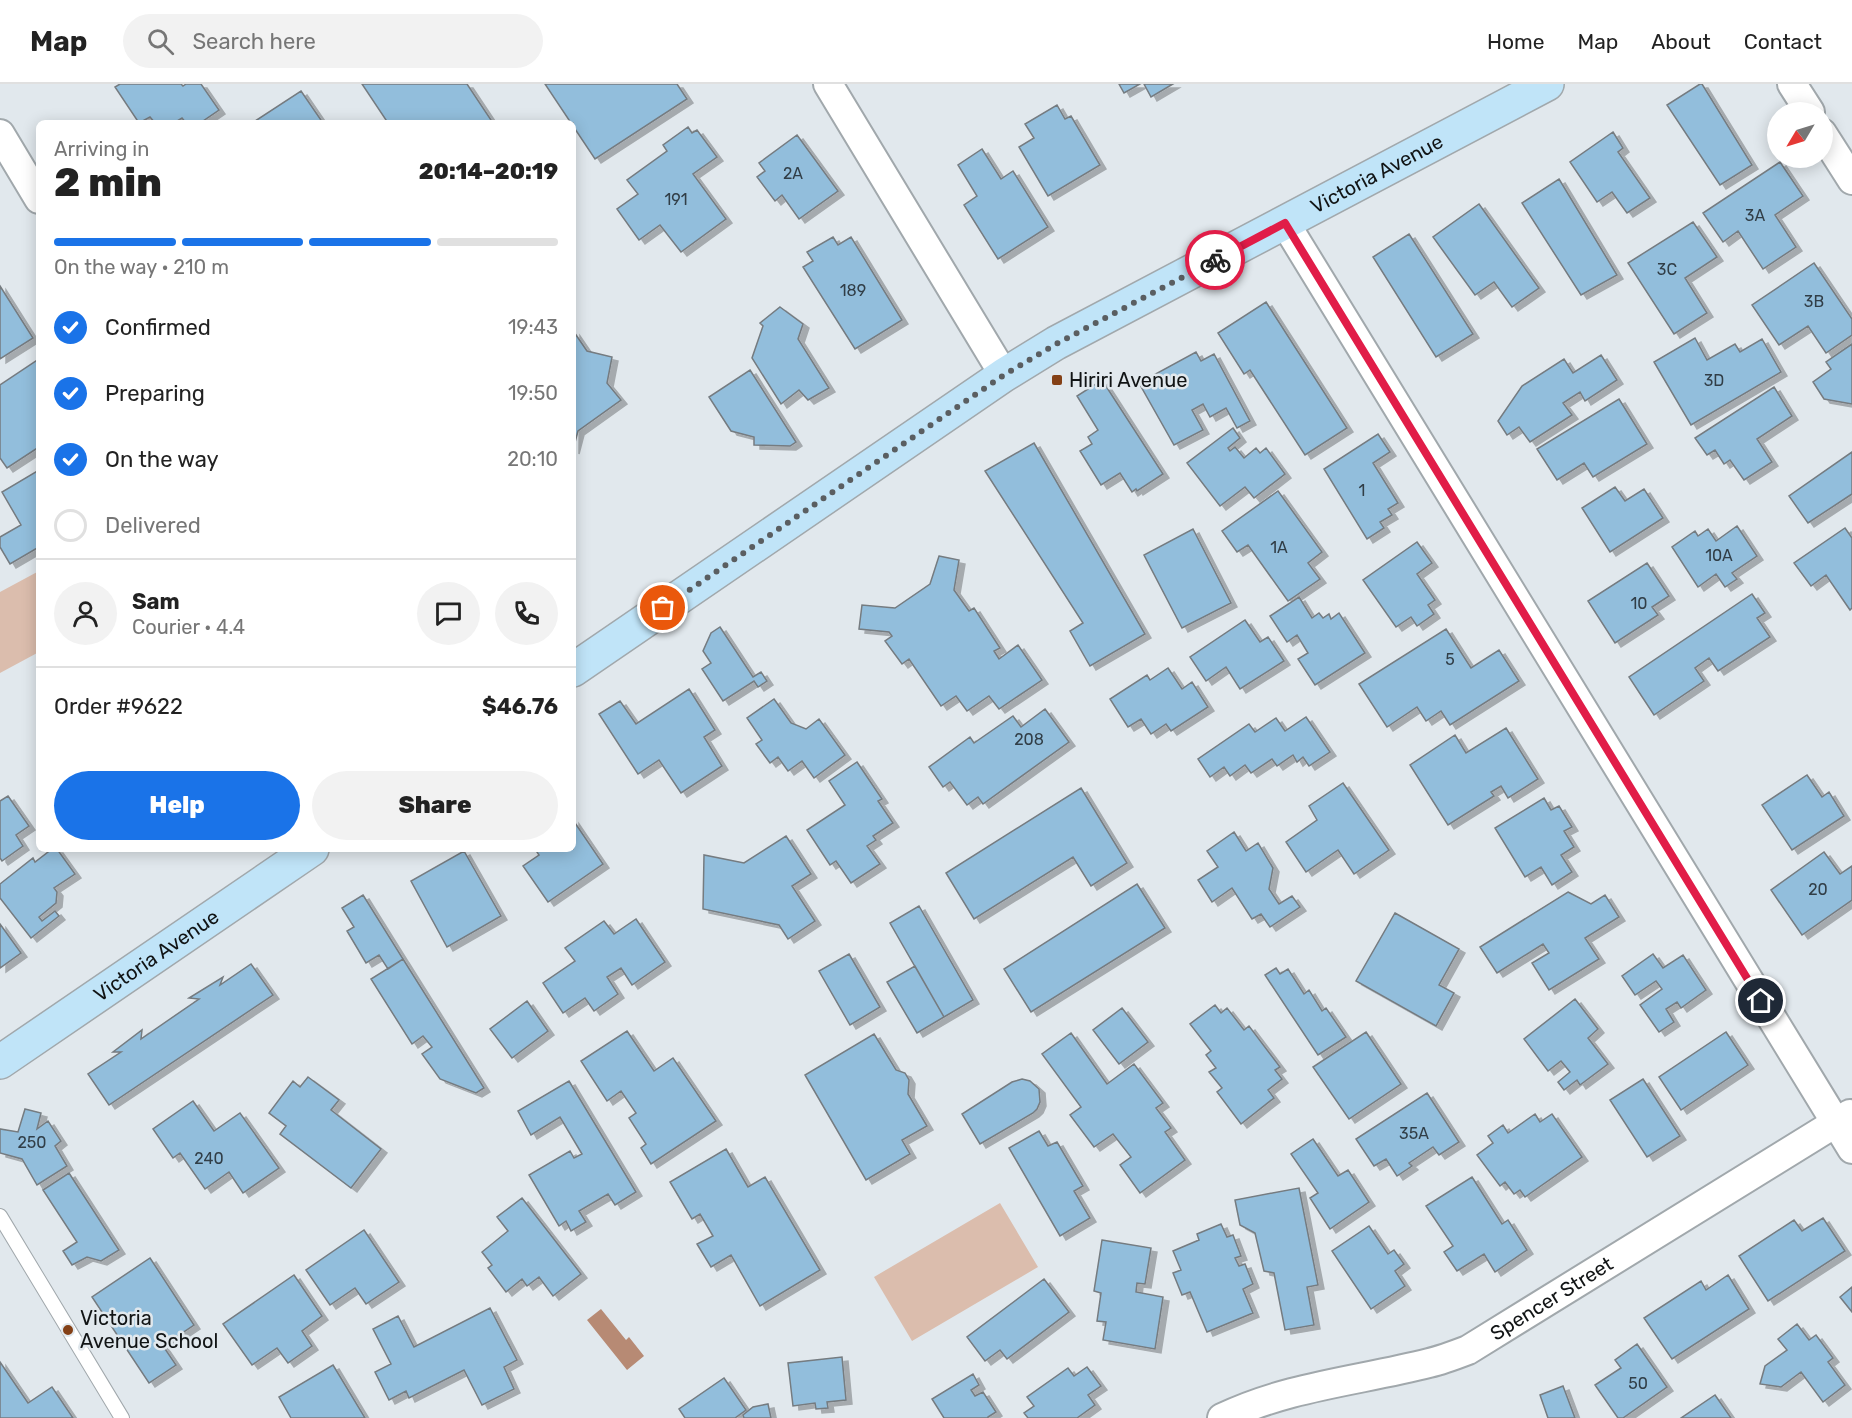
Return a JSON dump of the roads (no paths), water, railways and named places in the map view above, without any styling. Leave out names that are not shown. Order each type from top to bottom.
[{"type":"main road","name":"Victoria Avenue","points":[[576,668],[1004,375],[1056,344],[1547,84]]},
{"type":"main road","name":"Victoria Avenue","points":[[0,1062],[308,852]]},
{"type":"street","points":[[828,84],[1004,375]]},
{"type":"street","points":[[1792,84],[1804,102]]},
{"type":"street","points":[[0,134],[36,194]]},
{"type":"street","points":[[1833,150],[1852,180]]},
{"type":"street","points":[[1285,223],[1844,1118],[1852,1149]]},
{"type":"street","name":"Spencer Street","points":[[1222,1418],[1244,1408],[1309,1388],[1429,1363],[1468,1350],[1844,1118]]},
{"type":"lane","points":[[0,1216],[122,1418]]},
{"type":"place","name":"Hiriri Avenue","points":[[1057,380]]},
{"type":"place","name":"Victoria Avenue School","points":[[68,1330]]}]
